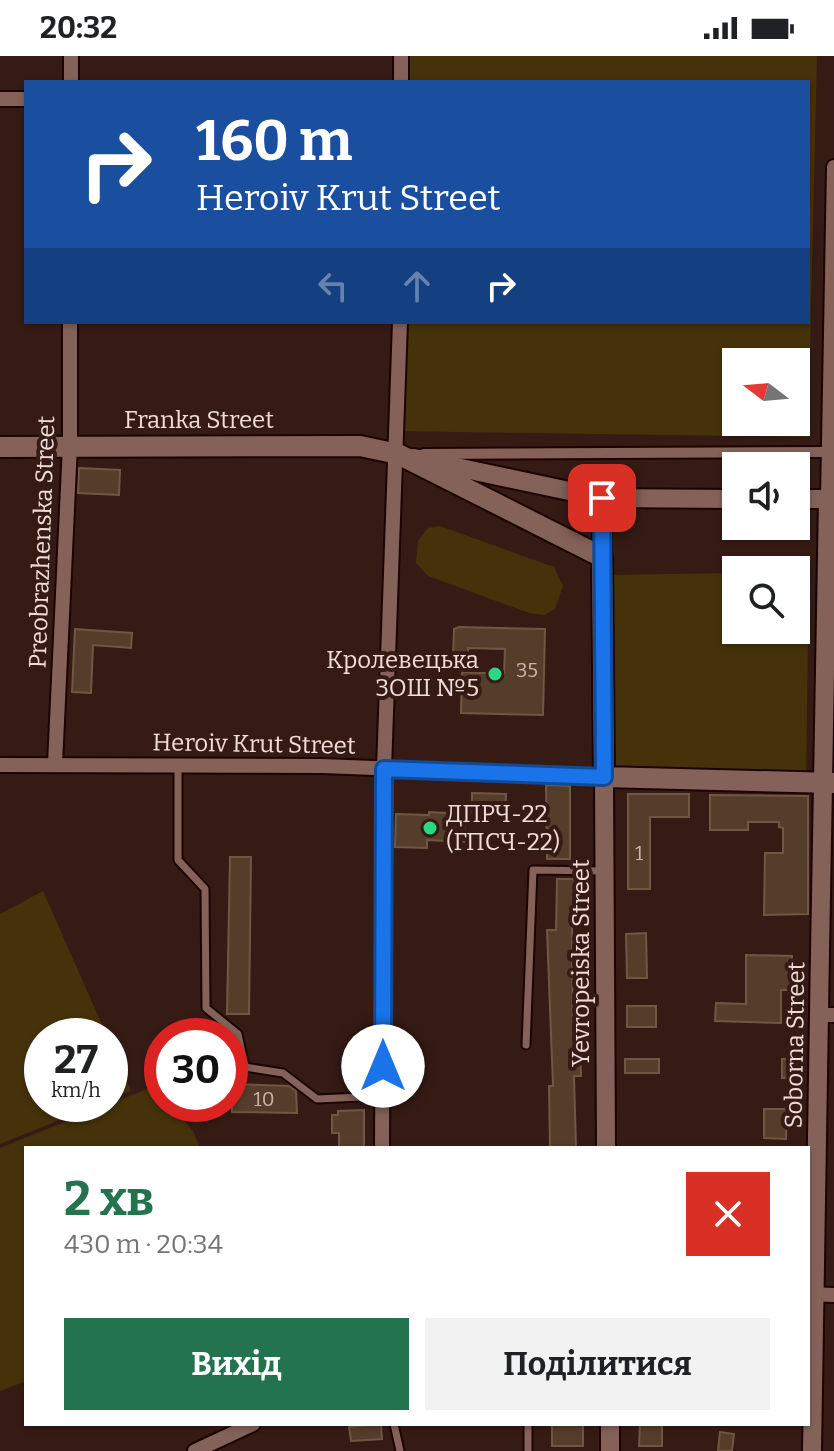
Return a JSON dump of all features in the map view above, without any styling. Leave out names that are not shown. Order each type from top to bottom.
[{"type":"main road","name":"Franka Street","points":[[0,447],[360,446],[398,454],[602,557]]},
{"type":"main road","points":[[602,557],[604,777],[827,783]]},
{"type":"street","points":[[71,56],[71,80]]},
{"type":"street","points":[[401,56],[401,80]]},
{"type":"street","points":[[0,99],[24,99]]},
{"type":"street","points":[[810,499],[828,499],[834,167]]},
{"type":"street","name":"Preobrazhenska Street","points":[[55,764],[70,445],[70,324]]},
{"type":"street","points":[[382,1146],[384,769],[398,454],[400,324]]},
{"type":"street","points":[[398,454],[831,452]]},
{"type":"street","points":[[398,454],[602,498],[722,499]]},
{"type":"street","points":[[602,498],[602,557]]},
{"type":"street","name":"Soborna Street","points":[[812,1451],[827,1015],[828,499]]},
{"type":"street","name":"Heroiv Krut Street","points":[[0,765],[384,769],[604,777]]},
{"type":"street","name":"Yevropeiska Street","points":[[604,777],[606,1146]]},
{"type":"street","points":[[195,1451],[249,1426]]},
{"type":"street","points":[[610,1426],[610,1451]]},
{"type":"lane","points":[[178,765],[178,860],[205,889],[206,1008],[238,1034],[245,1067],[283,1073],[317,1099],[383,1096]]},
{"type":"lane","points":[[526,1045],[533,870],[604,871]]},
{"type":"lane","points":[[394,1426],[400,1451]]},
{"type":"lane","points":[[528,1426],[528,1451]]},
{"type":"shaded area","points":[[395,56],[817,56],[810,352],[810,348],[722,348],[722,436],[390,431],[392,324],[810,324],[810,80],[395,80]]},
{"type":"shaded area","points":[[440,526],[554,567],[563,586],[555,609],[544,615],[529,613],[428,576],[416,563],[418,541],[428,528]]},
{"type":"shaded area","points":[[722,573],[722,644],[808,644],[806,778],[608,773],[608,575]]},
{"type":"shaded area","points":[[43,891],[99,1018],[24,1018],[24,1122],[54,1122],[0,1144],[0,914]]},
{"type":"shaded area","points":[[144,1090],[144,1122],[186,1122],[199,1146],[24,1146],[24,1382],[0,1391],[0,1148],[65,1122],[128,1122],[128,1097]]},
{"type":"building","points":[[79,468],[120,470],[119,495],[78,493]]},
{"type":"building","points":[[75,629],[132,633],[131,648],[93,645],[91,693],[72,692]]},
{"type":"building","points":[[454,629],[545,629],[543,715],[461,713],[462,672],[504,674],[505,649],[468,648],[468,661],[453,660]]},
{"type":"building","points":[[546,785],[570,786],[570,859],[547,859]]},
{"type":"building","points":[[472,793],[506,794],[505,814],[472,813]]},
{"type":"building","points":[[628,794],[689,794],[689,817],[650,817],[650,889],[628,889]]},
{"type":"building","points":[[710,795],[808,796],[808,914],[764,915],[765,853],[783,853],[783,828],[779,827],[779,822],[748,822],[748,830],[710,830]]},
{"type":"building","name":"ДПРЧ-22 (ГПСЧ-22)","points":[[429,812],[465,814],[464,842],[427,840],[427,848],[395,847],[396,814],[429,815]]},
{"type":"building","points":[[230,857],[251,857],[249,1014],[227,1014]]},
{"type":"building","points":[[557,879],[578,879],[577,927],[572,926],[573,1045],[580,1045],[581,1076],[574,1076],[576,1146],[550,1146],[549,1086],[553,1086],[547,930],[556,930]]},
{"type":"building","points":[[646,933],[647,978],[627,978],[626,934]]},
{"type":"building","points":[[746,955],[792,956],[792,990],[781,990],[781,1023],[715,1021],[716,1003],[746,1004]]},
{"type":"building","points":[[627,1006],[656,1006],[656,1027],[627,1027]]},
{"type":"building","points":[[625,1059],[659,1059],[659,1073],[625,1073]]},
{"type":"building","points":[[782,1059],[799,1059],[799,1078],[782,1078]]},
{"type":"building","points":[[248,1085],[289,1086],[296,1091],[297,1113],[248,1112]]},
{"type":"building","points":[[764,1109],[787,1109],[786,1139],[764,1138]]},
{"type":"building","points":[[364,1110],[364,1146],[339,1146],[339,1133],[332,1133],[332,1115],[338,1115],[338,1111]]},
{"type":"building","points":[[381,1426],[382,1439],[351,1441],[349,1427]]},
{"type":"building","points":[[552,1426],[583,1426],[583,1446],[552,1446]]},
{"type":"building","points":[[640,1426],[662,1426],[662,1446],[639,1446]]},
{"type":"building","points":[[720,1432],[734,1434],[732,1451],[718,1451]]},
{"type":"place","name":"Кролевецька ЗОШ №5","points":[[495,674]]},
{"type":"place","name":"ДПРЧ-22 (ГПСЧ-22)","points":[[430,828]]},
{"type":"route","points":[[383,1066],[384,769],[604,777],[602,498]]}]
